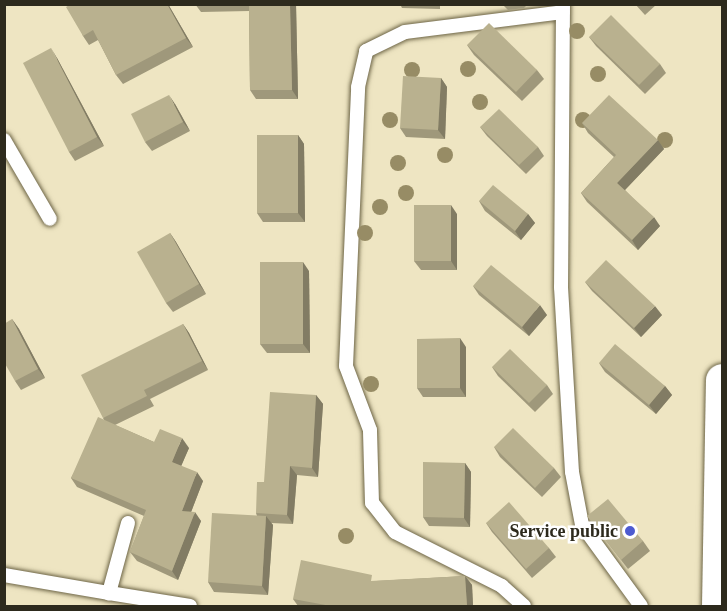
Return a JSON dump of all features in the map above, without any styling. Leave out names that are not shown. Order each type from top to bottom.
[{"type":"street","points":[[718,606],[723,380]]},
{"type":"lane","points":[[524,606],[502,586],[395,532],[372,503],[370,430],[346,366],[358,87],[366,51],[405,32],[563,8],[561,287],[572,472],[582,525],[640,606]]},
{"type":"lane","points":[[4,140],[50,219]]},
{"type":"lane","points":[[109,593],[128,523]]},
{"type":"lane","points":[[4,575],[190,606]]},
{"type":"building","points":[[71,4],[167,4],[186,38],[116,75],[93,30],[83,36],[66,7]]},
{"type":"building","points":[[249,4],[290,4],[292,90],[250,90]]},
{"type":"building","points":[[611,15],[660,64],[639,85],[589,37]]},
{"type":"building","points":[[489,23],[537,70],[516,92],[467,45]]},
{"type":"building","points":[[51,48],[97,137],[69,152],[23,63]]},
{"type":"building","points":[[403,76],[441,78],[438,130],[400,128]]},
{"type":"building","points":[[169,95],[183,122],[145,142],[131,114]]},
{"type":"building","points":[[609,95],[658,140],[617,183],[654,217],[632,240],[581,193],[616,155],[582,123]]},
{"type":"building","points":[[499,109],[538,147],[519,165],[480,127]]},
{"type":"building","points":[[257,135],[298,135],[298,213],[257,213]]},
{"type":"building","points":[[493,185],[528,214],[515,231],[479,201]]},
{"type":"building","points":[[414,205],[451,205],[451,261],[414,261]]},
{"type":"building","points":[[170,233],[199,284],[166,303],[137,252]]},
{"type":"building","points":[[606,260],[655,306],[634,328],[585,282]]},
{"type":"building","points":[[260,262],[303,262],[303,344],[260,344]]},
{"type":"building","points":[[491,265],[540,305],[522,327],[473,286]]},
{"type":"building","points":[[12,319],[38,369],[15,381],[4,362],[4,324]]},
{"type":"building","points":[[183,324],[202,361],[144,390],[147,396],[103,418],[81,375]]},
{"type":"building","points":[[460,338],[460,388],[417,388],[417,339]]},
{"type":"building","points":[[615,344],[665,386],[649,405],[599,363]]},
{"type":"building","points":[[510,349],[547,385],[529,403],[492,367]]},
{"type":"building","points":[[270,392],[316,395],[312,468],[290,466],[287,515],[256,513],[257,482],[264,482]]},
{"type":"building","points":[[98,417],[154,442],[160,429],[182,438],[172,462],[197,472],[182,511],[195,512],[172,571],[130,552],[146,510],[71,478]]},
{"type":"building","points":[[513,428],[554,468],[535,488],[494,447]]},
{"type":"building","points":[[423,462],[465,463],[464,518],[423,517]]},
{"type":"building","points":[[608,499],[643,541],[621,560],[587,516]]},
{"type":"building","points":[[509,502],[549,548],[526,569],[486,523]]},
{"type":"building","points":[[212,513],[266,516],[262,586],[208,582]]},
{"type":"building","points":[[301,560],[372,575],[371,581],[465,576],[467,606],[331,606],[293,599]]},
{"type":"place","name":"Service public","points":[[630,531]]}]
